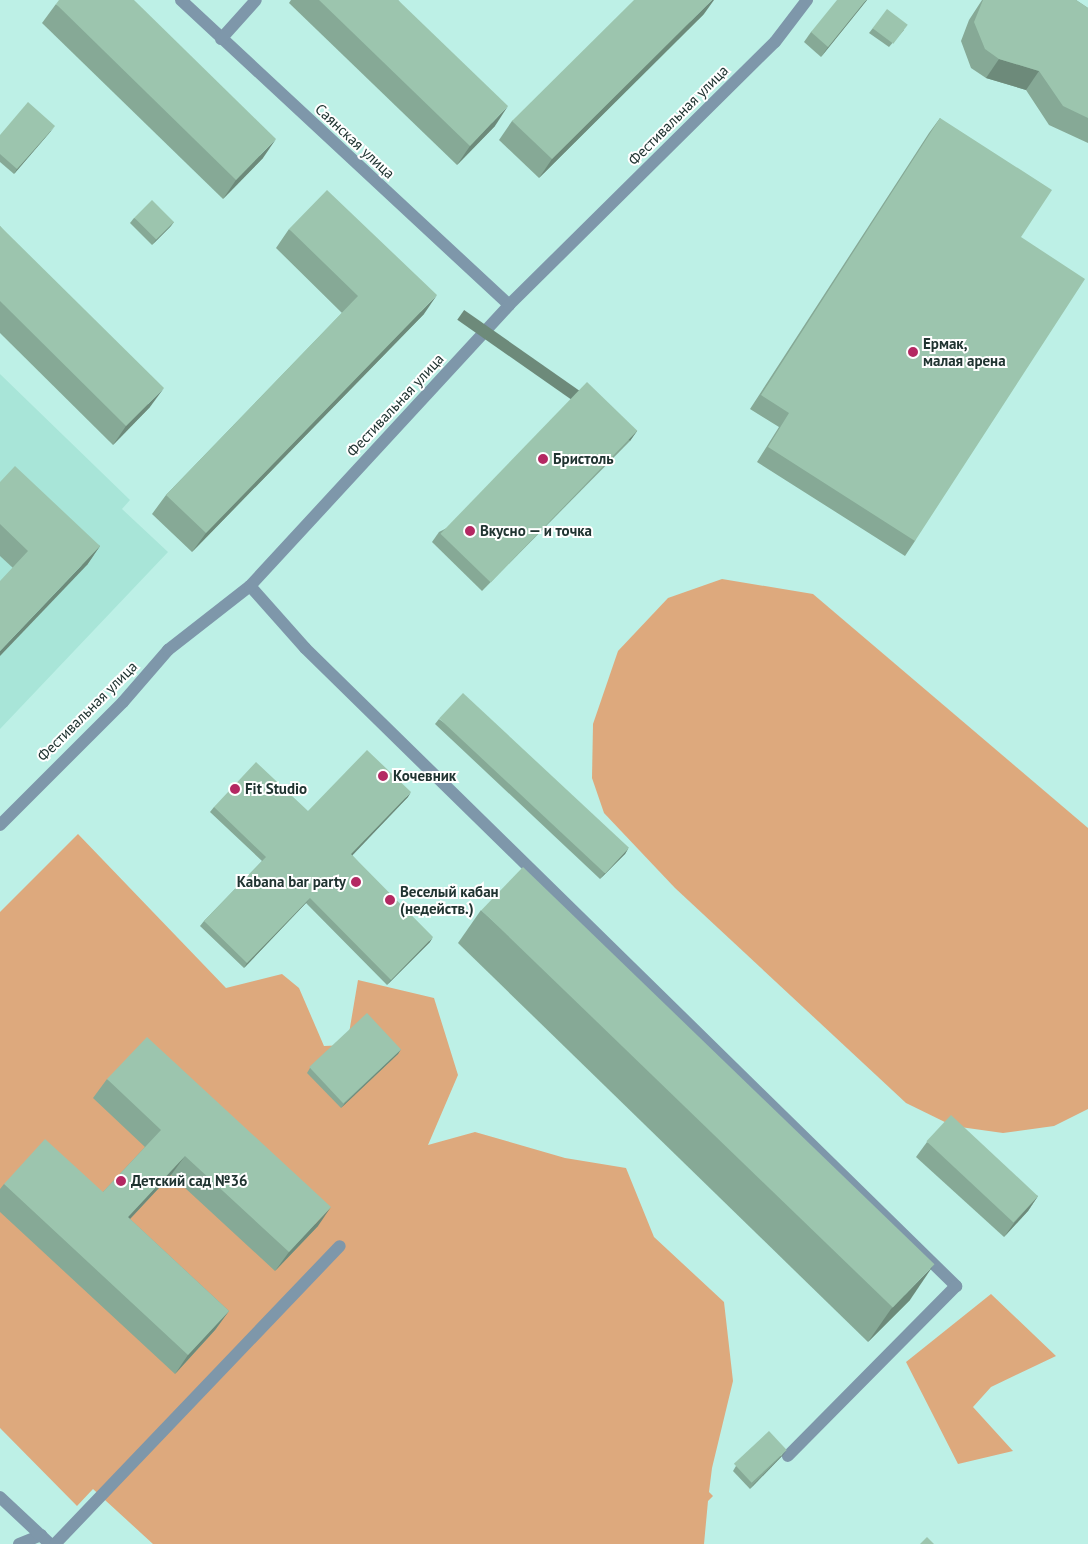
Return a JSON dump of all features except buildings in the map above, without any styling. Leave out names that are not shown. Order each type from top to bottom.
[{"type":"street","name":"Саянская улица","points":[[181,0],[509,305]]},
{"type":"street","points":[[221,39],[256,0]]},
{"type":"street","name":"Фестивальная улица","points":[[0,824],[123,702],[168,650],[250,586],[509,305],[775,42],[807,0]]},
{"type":"street","points":[[250,586],[305,648],[956,1286],[788,1456]]},
{"type":"street","points":[[55,1544],[340,1246]]},
{"type":"street","points":[[0,1497],[45,1540]]},
{"type":"street","points":[[19,1544],[45,1540]]},
{"type":"shaded area","points":[[0,374],[130,500],[122,509],[168,552],[0,729]]},
{"type":"shaded area","points":[[722,579],[813,594],[1088,828],[1088,1109],[1054,1126],[1003,1133],[953,1126],[906,1103],[675,888],[604,813],[592,778],[593,724],[618,651],[668,598]]},
{"type":"shaded area","points":[[78,834],[226,988],[282,974],[299,988],[324,1046],[347,1045],[358,980],[434,998],[458,1075],[428,1145],[475,1132],[565,1158],[626,1168],[654,1237],[724,1302],[733,1381],[712,1468],[709,1492],[713,1496],[708,1501],[704,1544],[153,1544],[93,1489],[77,1506],[0,1428],[0,912]]},
{"type":"shaded area","points":[[991,1294],[1056,1356],[991,1387],[973,1407],[1013,1451],[958,1464],[906,1362]]},
{"type":"place","name":"Ермак, малая арена","points":[[913,352]]},
{"type":"place","name":"Бристоль","points":[[543,459]]},
{"type":"place","name":"Вкусно — и точка","points":[[470,531]]},
{"type":"place","name":"Кочевник","points":[[383,776]]},
{"type":"place","name":"Fit Studio","points":[[235,789]]},
{"type":"place","name":"Kabana bar party","points":[[356,882]]},
{"type":"place","name":"Веселый кабан (недейств.)","points":[[390,900]]},
{"type":"place","name":"Детский сад №36","points":[[121,1181]]}]
